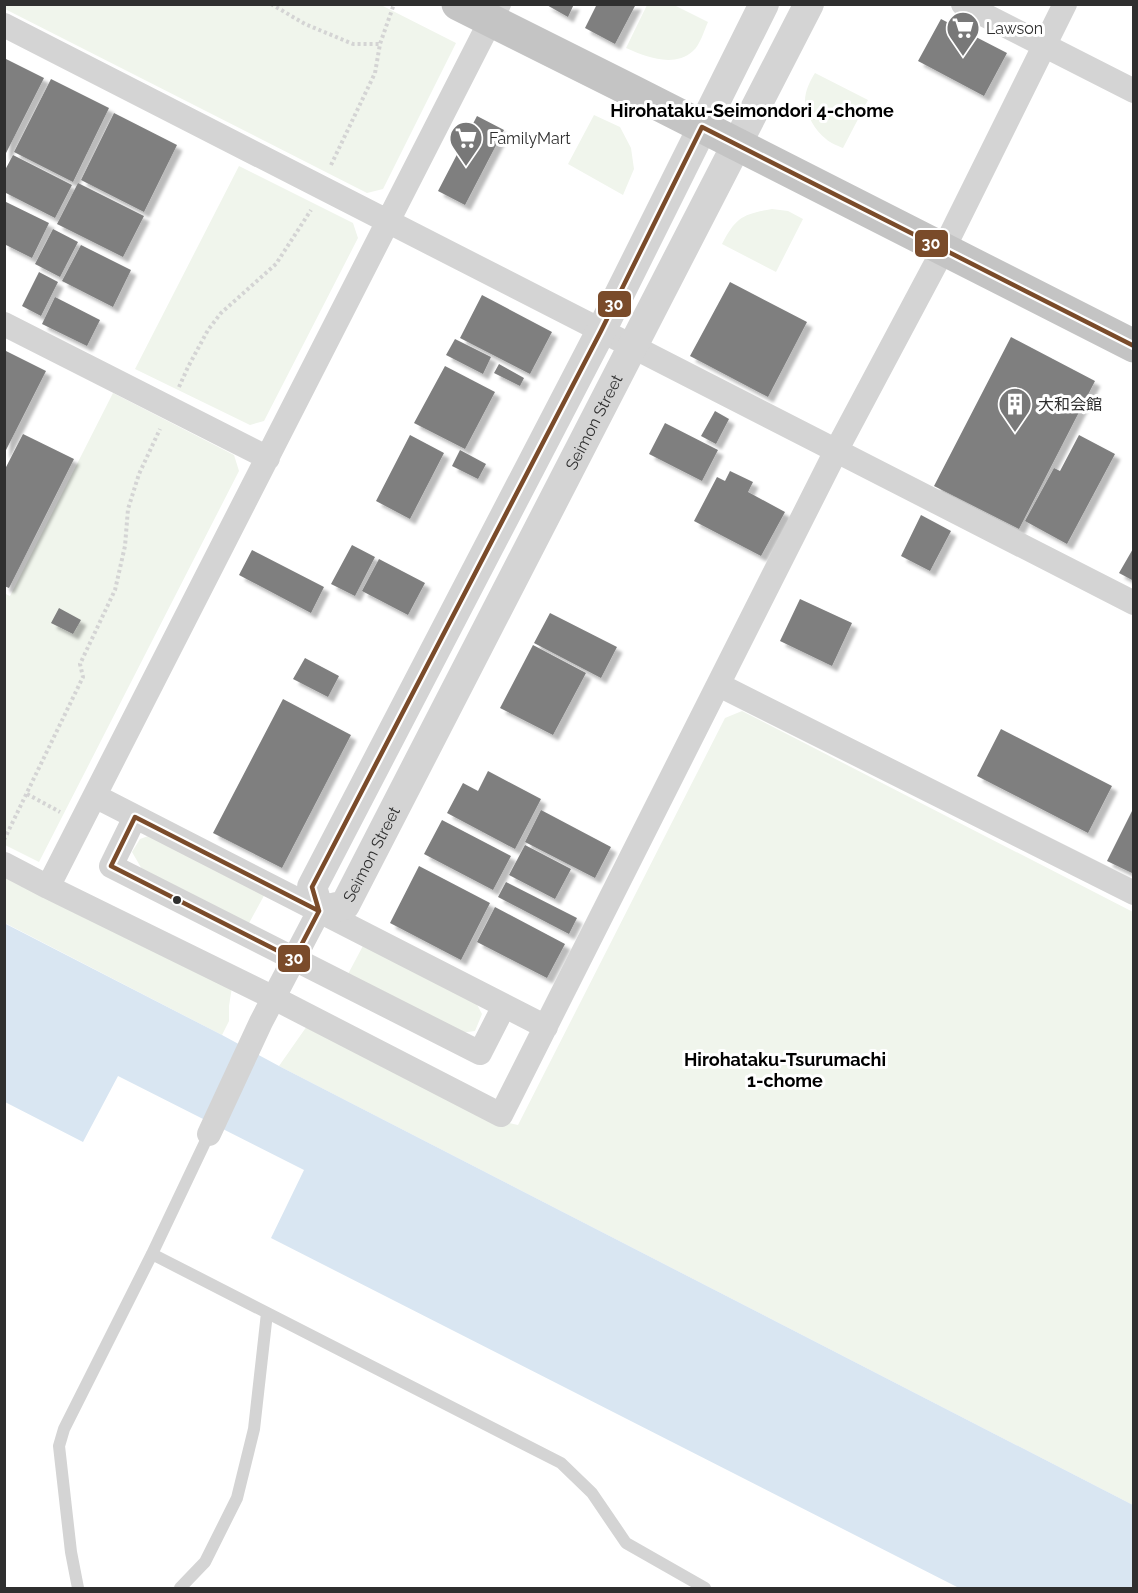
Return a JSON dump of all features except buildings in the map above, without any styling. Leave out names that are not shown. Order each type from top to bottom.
[{"type":"highway","points":[[458,4],[495,13],[702,127],[1134,346]]},
{"type":"street","name":"Seimon Street","points":[[764,4],[601,331],[312,887],[319,911],[345,905],[808,4]]},
{"type":"street","points":[[963,4],[1134,91]]},
{"type":"street","points":[[4,864],[274,998],[501,1115],[836,451],[943,250],[1065,4]]},
{"type":"street","points":[[48,887],[495,13]]},
{"type":"street","points":[[4,25],[1134,603]]},
{"type":"street","points":[[4,324],[268,458]]},
{"type":"street","points":[[719,685],[1134,893]]},
{"type":"street","points":[[95,796],[546,1027]]},
{"type":"street","points":[[135,817],[111,866],[480,1053],[504,1006]]},
{"type":"street","points":[[209,1134],[274,998],[319,911]]},
{"type":"lane","points":[[78,1588],[71,1552],[59,1446],[64,1429],[209,1134]]},
{"type":"lane","points":[[152,1254],[561,1463],[592,1493],[626,1543],[705,1588]]},
{"type":"lane","points":[[180,1588],[205,1562],[237,1498],[254,1429],[267,1313]]},
{"type":"path","points":[[271,4],[305,24],[353,44],[380,44]]},
{"type":"path","points":[[27,794],[81,823]]},
{"type":"shaded area","points":[[4,5],[381,5],[456,43],[383,189],[367,193],[5,9]]},
{"type":"shaded area","points":[[647,5],[674,5],[708,22],[700,42],[693,51],[677,59],[669,60],[642,55],[626,48]]},
{"type":"shaded area","points":[[815,73],[868,100],[843,148],[822,136],[807,111],[806,94]]},
{"type":"shaded area","points":[[594,115],[620,127],[631,148],[634,169],[623,195],[568,164]]},
{"type":"shaded area","points":[[239,166],[353,223],[358,238],[264,421],[250,425],[135,369]]},
{"type":"shaded area","points":[[772,209],[788,211],[803,219],[776,272],[722,244],[741,218]]},
{"type":"shaded area","points":[[113,393],[234,455],[239,471],[39,862],[5,845],[4,593],[10,596]]},
{"type":"shaded area","points":[[742,711],[1133,912],[1133,1505],[279,1066],[307,1026],[495,1120],[518,1125],[725,718]]},
{"type":"shaded area","points":[[151,835],[266,892],[248,925],[143,871],[132,852],[140,839]]},
{"type":"shaded area","points":[[4,871],[232,987],[229,1021],[222,1035],[5,923]]},
{"type":"shaded area","points":[[4,923],[1133,1505],[1133,1588],[959,1588],[271,1238],[304,1170],[118,1076],[83,1142],[5,1102]]},
{"type":"shaded area","points":[[365,942],[473,997],[482,1014],[475,1031],[460,1033],[347,976]]},
{"type":"transit line","name":"30","points":[[319,911],[312,887],[601,331],[702,127],[1134,346]]},
{"type":"transit line","name":"30","points":[[135,817],[319,911],[294,959],[111,866],[135,817]]},
{"type":"place","name":"Lawson","points":[[963,57]]},
{"type":"place","name":"FamilyMart","points":[[466,167]]},
{"type":"place","name":"大和会館","points":[[1015,433]]},
{"type":"district","name":"Hirohataku-Seimondori 4-chome","points":[[752,111]]},
{"type":"district","name":"Hirohataku-Tsurumachi 1-chome","points":[[785,1070]]}]
